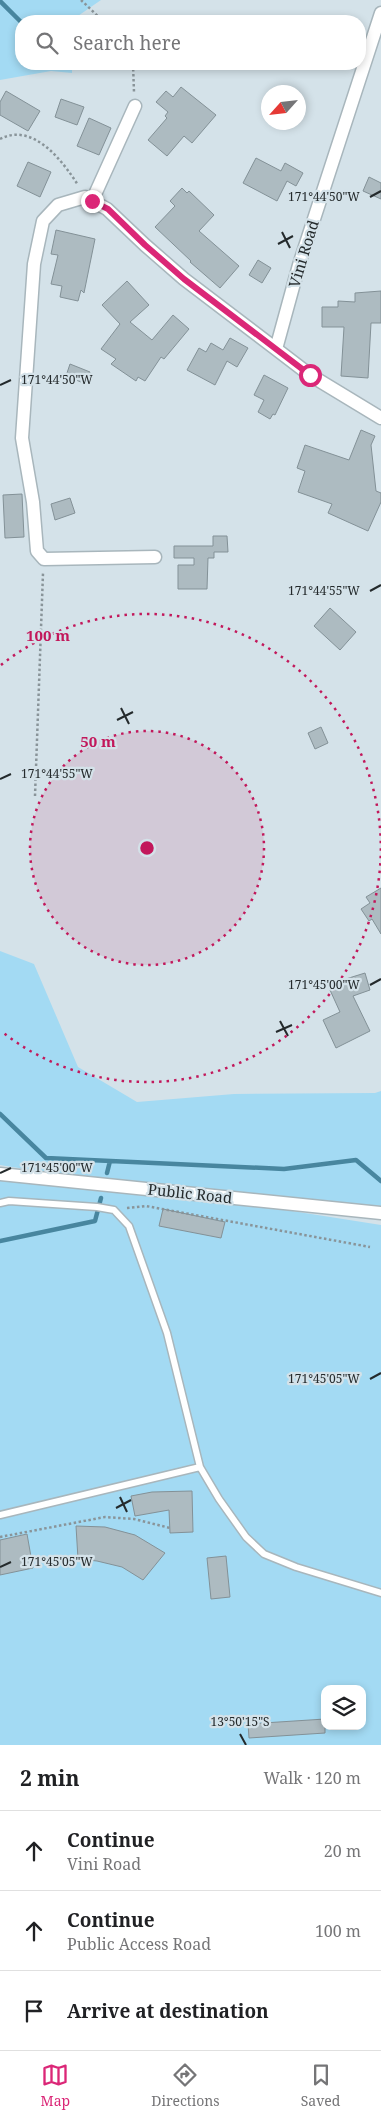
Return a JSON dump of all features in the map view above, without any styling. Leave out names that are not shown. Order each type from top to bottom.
[{"type":"street","name":"Vini Road","points":[[366,59],[381,13]]},
{"type":"street","name":"Vini Road","points":[[276,349],[299,265],[362,70]]},
{"type":"street","points":[[89,199],[135,106]]},
{"type":"street","points":[[155,558],[44,559],[36,551],[33,502],[22,438],[34,264],[43,221],[58,205],[89,199],[108,209],[184,279],[310,375],[381,418]]},
{"type":"street","name":"Public Road","points":[[0,1174],[381,1213]]},
{"type":"lane","points":[[0,1203],[9,1201],[97,1207],[114,1210],[129,1226],[167,1333],[200,1467],[218,1499],[246,1537],[264,1554],[381,1593]]},
{"type":"lane","points":[[0,1515],[200,1467]]},
{"type":"path","points":[[80,0],[96,15]]},
{"type":"path","points":[[133,70],[135,106]]},
{"type":"path","points":[[0,139],[10,134],[38,139],[50,150],[89,199]]},
{"type":"path","points":[[35,796],[44,559]]},
{"type":"path","points":[[114,1210],[146,1206],[370,1247]]},
{"type":"path","points":[[0,1537],[105,1517],[134,1519],[170,1528]]},
{"type":"shaded area","points":[[0,0],[101,0],[79,15],[15,15],[15,70],[72,70],[72,73],[51,71],[0,80]]},
{"type":"shaded area","points":[[0,951],[34,964],[78,1067],[137,1102],[234,1094],[375,1093],[381,1091],[381,1206],[302,1199],[190,1195],[381,1225],[381,1745],[0,1745],[0,1169],[100,1181],[0,1165]]},
{"type":"building","points":[[181,87],[216,115],[192,143],[184,136],[167,156],[148,140],[167,118],[165,116],[168,112],[156,102],[166,91],[173,97]]},
{"type":"building","points":[[6,91],[40,111],[28,131],[0,115],[0,102]]},
{"type":"building","points":[[61,99],[84,107],[77,125],[55,117]]},
{"type":"building","points":[[89,118],[111,128],[99,155],[77,146]]},
{"type":"building","points":[[256,158],[281,171],[285,163],[303,173],[296,186],[287,181],[277,201],[243,183]]},
{"type":"building","points":[[28,162],[51,172],[40,197],[17,186]]},
{"type":"building","points":[[369,177],[381,183],[381,199],[363,191]]},
{"type":"building","points":[[182,188],[187,193],[189,191],[214,215],[199,231],[239,266],[220,288],[190,262],[155,227],[175,206],[170,201]]},
{"type":"building","points":[[56,230],[95,239],[84,293],[81,290],[78,301],[60,297],[62,286],[51,284],[58,255],[51,254]]},
{"type":"building","points":[[258,260],[271,268],[262,283],[249,275]]},
{"type":"building","points":[[127,281],[149,305],[130,322],[152,340],[173,315],[189,329],[164,359],[161,357],[145,381],[138,377],[136,381],[111,364],[116,359],[101,349],[120,324],[102,305]]},
{"type":"building","points":[[381,291],[381,323],[371,323],[368,378],[341,376],[344,327],[322,327],[322,307],[338,307],[338,301],[355,302],[355,293]]},
{"type":"building","points":[[230,338],[248,348],[237,367],[227,361],[215,385],[187,370],[199,348],[206,352],[211,343],[223,350]]},
{"type":"building","points":[[70,364],[90,372],[86,384],[66,376]]},
{"type":"building","points":[[264,375],[288,388],[275,415],[273,414],[270,419],[258,412],[264,400],[254,395]]},
{"type":"building","points":[[361,430],[375,436],[371,445],[376,491],[381,493],[381,502],[368,531],[328,513],[332,504],[298,492],[305,471],[297,468],[305,445],[349,460]]},
{"type":"building","points":[[22,494],[24,537],[5,538],[3,495]]},
{"type":"building","points":[[70,498],[75,513],[55,520],[51,504]]},
{"type":"building","points":[[213,536],[227,536],[228,552],[214,552],[214,558],[208,558],[207,589],[178,589],[178,565],[194,565],[194,558],[174,558],[174,546],[213,546]]},
{"type":"building","points":[[330,608],[356,632],[340,650],[314,626]]},
{"type":"building","points":[[321,727],[328,743],[315,749],[308,733]]},
{"type":"building","points":[[381,888],[381,934],[372,919],[369,921],[361,909],[370,903],[366,897]]},
{"type":"building","points":[[365,973],[370,990],[353,996],[370,1031],[336,1048],[323,1020],[340,1012],[330,990],[338,987],[336,982]]},
{"type":"building","points":[[163,1209],[225,1222],[221,1238],[159,1226]]},
{"type":"building","points":[[192,1491],[193,1532],[170,1533],[169,1510],[135,1516],[131,1496],[152,1492]]},
{"type":"building","points":[[76,1526],[105,1527],[135,1535],[165,1553],[143,1580],[122,1567],[78,1559]]},
{"type":"building","points":[[27,1534],[33,1568],[0,1575],[0,1540]]},
{"type":"building","points":[[226,1556],[230,1597],[211,1599],[207,1558]]},
{"type":"building","points":[[321,1719],[321,1730],[325,1730],[325,1733],[249,1738],[248,1724]]},
{"type":"waterway","points":[[0,1],[15,16]]},
{"type":"waterway","points":[[0,1114],[46,1158],[284,1169],[356,1160],[381,1181]]},
{"type":"waterway","points":[[107,1173],[110,1161]]},
{"type":"waterway","points":[[0,1241],[95,1221],[101,1198]]},
{"type":"route","points":[[92,201],[108,209],[184,279],[310,375]]}]
